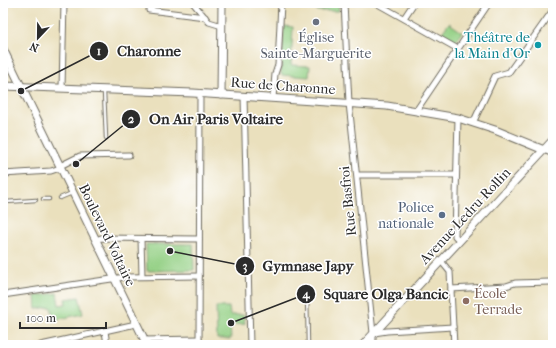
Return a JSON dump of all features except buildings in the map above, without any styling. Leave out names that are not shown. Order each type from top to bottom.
[{"type":"street","points":[[62,88],[64,3]]},
{"type":"street","points":[[193,3],[209,22],[222,26]]},
{"type":"street","points":[[221,95],[222,3]]},
{"type":"street","points":[[273,98],[275,74],[278,65],[281,3]]},
{"type":"street","name":"Rue Basfroi","points":[[344,3],[349,103],[373,345]]},
{"type":"street","points":[[376,3],[458,48]]},
{"type":"street","points":[[404,18],[414,3]]},
{"type":"street","points":[[416,111],[489,3]]},
{"type":"street","points":[[149,10],[204,17]]},
{"type":"street","points":[[473,123],[495,76],[509,72],[553,10]]},
{"type":"street","name":"Boulevard Voltaire","points":[[3,49],[145,342]]},
{"type":"street","name":"Rue de Charonne","points":[[3,86],[244,96],[349,103],[416,111],[458,118],[495,130],[553,154]]},
{"type":"street","points":[[145,342],[199,342],[200,94]]},
{"type":"street","points":[[244,96],[250,345]]},
{"type":"street","points":[[458,118],[455,236],[460,241]]},
{"type":"street","name":"Avenue Ledru-Rollin","points":[[363,345],[553,140]]},
{"type":"street","points":[[3,174],[51,171],[80,156],[129,155]]},
{"type":"street","points":[[357,175],[456,175]]},
{"type":"street","points":[[96,240],[101,238],[199,239]]},
{"type":"street","points":[[141,239],[142,276]]},
{"type":"street","points":[[441,261],[450,272],[454,345]]},
{"type":"street","points":[[3,295],[114,278],[142,276],[199,276]]},
{"type":"street","points":[[451,288],[506,286],[515,283],[550,282]]},
{"type":"street","points":[[41,345],[136,324]]},
{"type":"street","points":[[373,333],[453,327]]},
{"type":"street","points":[[105,331],[107,345]]},
{"type":"lane","points":[[104,90],[106,138]]},
{"type":"lane","points":[[60,198],[72,192]]},
{"type":"lane","points":[[43,199],[49,199]]},
{"type":"lane","points":[[6,202],[36,200]]},
{"type":"lane","points":[[307,295],[308,345]]},
{"type":"green space","points":[[317,3],[338,3],[339,11],[317,11]]},
{"type":"green space","points":[[449,23],[462,32],[455,42],[441,34]]},
{"type":"green space","points":[[284,26],[293,27],[291,65],[310,66],[309,77],[281,75]]},
{"type":"green space","points":[[146,244],[193,244],[194,270],[147,271]]},
{"type":"green space","points":[[57,293],[59,305],[66,304],[65,299],[79,297],[83,314],[54,320],[51,307],[36,309],[35,296]]},
{"type":"green space","points":[[216,307],[229,307],[230,315],[244,315],[245,324],[230,325],[231,339],[217,339]]},
{"type":"place","name":"Église Sainte-Marguerite","points":[[316,22]]},
{"type":"place","name":"Théâtre de la Main d'Or","points":[[538,45]]},
{"type":"place","name":"Charonne","points":[[21,91]]},
{"type":"place","name":"On Air Paris Voltaire","points":[[76,164]]},
{"type":"place","name":"Police nationale","points":[[442,215]]},
{"type":"place","name":"Gymnase Japy","points":[[170,251]]},
{"type":"place","name":"École Terrade","points":[[466,301]]},
{"type":"place","name":"Square Olga Bancic","points":[[231,323]]}]
